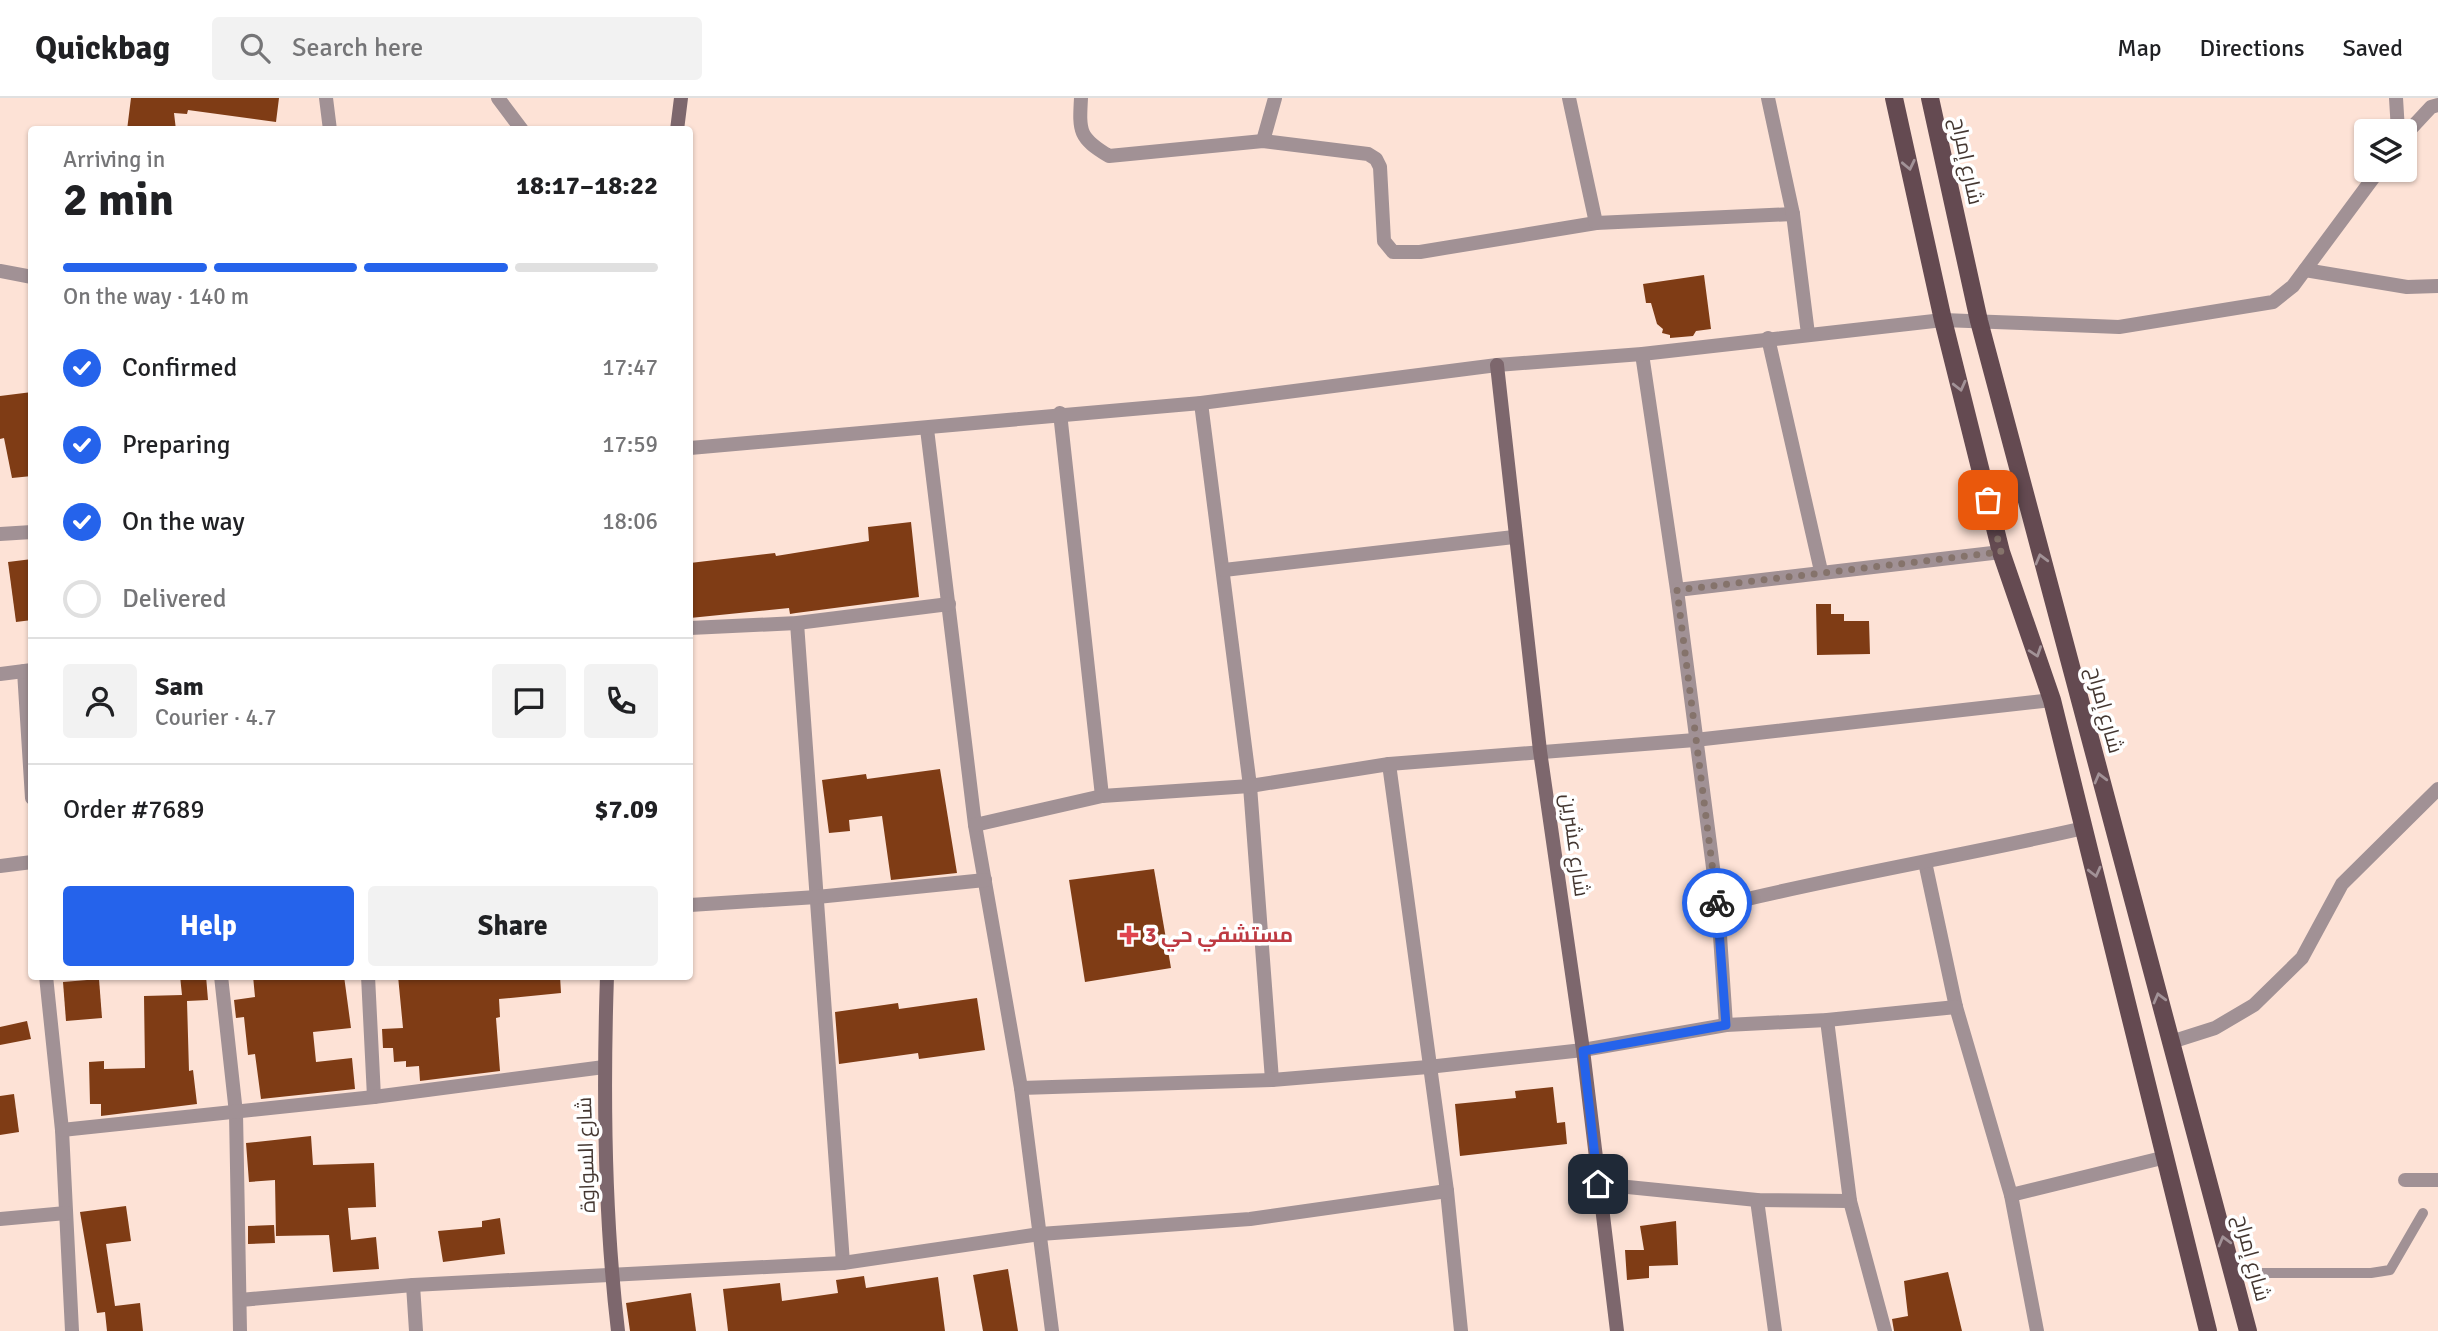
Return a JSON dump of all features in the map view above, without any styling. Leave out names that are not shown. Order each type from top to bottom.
[{"type":"main road","points":[[1894,98],[1943,320],[2001,552],[2052,700],[2208,1331]]},
{"type":"main road","name":"شارع إمراح","points":[[1930,98],[1979,321],[2248,1331]]},
{"type":"street","points":[[326,98],[330,126]]},
{"type":"street","points":[[498,98],[519,126]]},
{"type":"street","points":[[678,126],[681,98]]},
{"type":"street","points":[[1081,98],[1080,124],[1088,144],[1109,156],[1263,141],[1368,154],[1376,159],[1380,167],[1384,241],[1393,252],[1420,252],[1595,223],[1793,214]]},
{"type":"street","points":[[1263,141],[1275,98]]},
{"type":"street","points":[[1569,98],[1595,223]]},
{"type":"street","points":[[1768,98],[1793,214],[1808,334]]},
{"type":"street","points":[[2396,98],[2397,119]]},
{"type":"street","points":[[2417,122],[2431,107],[2438,104]]},
{"type":"street","points":[[693,448],[928,429],[1060,413],[1201,403],[1497,365],[1642,354],[1943,320],[2119,327],[2273,302],[2293,286],[2370,182]]},
{"type":"street","points":[[2305,270],[2407,287],[2438,286]]},
{"type":"street","points":[[0,271],[28,276]]},
{"type":"street","points":[[1768,338],[1821,571]]},
{"type":"street","points":[[1642,354],[1677,590],[1718,906],[1726,1025]]},
{"type":"street","name":"شارع عشرين","points":[[1497,365],[1514,537],[1540,751],[1583,1051],[1617,1331]]},
{"type":"street","points":[[1201,403],[1250,786],[1272,1080]]},
{"type":"street","points":[[1060,413],[1102,796]]},
{"type":"street","points":[[928,429],[975,825],[1021,1088],[1052,1331]]},
{"type":"street","points":[[0,534],[28,531]]},
{"type":"street","points":[[1224,570],[1514,537]]},
{"type":"street","points":[[1677,590],[2001,552]]},
{"type":"street","points":[[693,628],[797,623],[949,604]]},
{"type":"street","points":[[797,623],[843,1263]]},
{"type":"street","points":[[0,674],[28,671]]},
{"type":"street","points":[[975,825],[1102,796],[1250,786],[1389,764],[1695,740],[2052,700]]},
{"type":"street","points":[[1389,764],[1428,1067],[1447,1191],[1461,1331]]},
{"type":"street","points":[[2171,1042],[2216,1028],[2254,1005],[2302,958],[2342,884],[2438,789]]},
{"type":"street","points":[[2420,805],[2438,804]]},
{"type":"street","points":[[1718,906],[1819,881],[1925,862],[2084,828]]},
{"type":"street","points":[[0,866],[28,862]]},
{"type":"street","points":[[1925,862],[1956,1007],[2011,1195],[2037,1331]]},
{"type":"street","points":[[693,905],[817,897],[985,880]]},
{"type":"street","points":[[47,980],[62,1130],[72,1331]]},
{"type":"street","points":[[221,980],[236,1114],[240,1331]]},
{"type":"street","points":[[368,980],[374,1097]]},
{"type":"street","name":"شارع السواوة","points":[[607,980],[604,1067],[611,1274],[618,1331]]},
{"type":"street","points":[[1021,1088],[1272,1080],[1428,1067],[1583,1051],[1726,1025],[1827,1020],[1956,1007]]},
{"type":"street","points":[[1827,1020],[1850,1201],[1885,1331]]},
{"type":"street","points":[[62,1130],[236,1114],[604,1067]]},
{"type":"street","points":[[2011,1195],[2166,1157]]},
{"type":"street","points":[[2405,1180],[2438,1180]]},
{"type":"street","points":[[1598,1184],[1757,1200],[1850,1201]]},
{"type":"street","points":[[240,1300],[413,1284],[843,1263],[1040,1234],[1250,1219],[1447,1191]]},
{"type":"street","points":[[1757,1200],[1775,1331]]},
{"type":"street","points":[[0,1219],[66,1213]]},
{"type":"street","points":[[413,1284],[416,1331]]},
{"type":"lane","points":[[2232,1273],[2371,1273],[2390,1270],[2424,1213]]},
{"type":"building","points":[[131,98],[279,98],[276,122],[188,110],[187,114],[174,113],[176,126],[128,126]]},
{"type":"building","points":[[1704,275],[1711,329],[1696,331],[1693,336],[1670,338],[1670,335],[1662,333],[1663,329],[1657,324],[1651,303],[1646,303],[1643,284]]},
{"type":"building","points":[[28,392],[28,476],[12,478],[4,438],[0,439],[0,396]]},
{"type":"building","points":[[911,522],[919,597],[790,614],[789,608],[693,618],[693,563],[775,553],[776,556],[869,541],[868,527]]},
{"type":"building","points":[[28,560],[28,620],[16,622],[8,562]]},
{"type":"building","points":[[1816,604],[1831,604],[1831,614],[1844,614],[1844,621],[1869,621],[1870,654],[1817,655]]},
{"type":"building","points":[[940,769],[957,873],[891,880],[882,816],[849,820],[850,831],[829,833],[822,780],[866,774],[867,779]]},
{"type":"building","points":[[1154,869],[1171,968],[1085,982],[1069,880]]},
{"type":"building","points":[[99,980],[102,1018],[66,1021],[63,982]]},
{"type":"building","points":[[180,980],[206,980],[208,1000],[187,1001],[189,1071],[193,1070],[197,1104],[101,1116],[101,1104],[90,1104],[89,1062],[104,1061],[104,1069],[145,1068],[144,996],[182,995]]},
{"type":"building","points":[[253,980],[345,980],[351,1028],[313,1032],[316,1062],[352,1058],[355,1089],[261,1099],[255,1054],[248,1055],[244,1017],[236,1018],[234,1000],[255,997]]},
{"type":"building","points":[[398,980],[560,980],[561,993],[499,999],[500,1017],[496,1018],[500,1071],[420,1081],[419,1066],[406,1067],[406,1061],[394,1062],[393,1048],[383,1048],[382,1029],[403,1028]]},
{"type":"building","points":[[977,998],[985,1050],[919,1059],[918,1053],[839,1064],[835,1012],[898,1003],[899,1009]]},
{"type":"building","points":[[27,1021],[31,1039],[0,1045],[0,1027]]},
{"type":"building","points":[[1553,1087],[1557,1123],[1565,1122],[1567,1144],[1460,1156],[1455,1104],[1516,1098],[1515,1091]]},
{"type":"building","points":[[14,1094],[19,1132],[0,1135],[0,1096]]},
{"type":"building","points":[[311,1136],[313,1165],[374,1163],[376,1207],[348,1208],[351,1240],[376,1237],[379,1269],[333,1272],[329,1235],[276,1236],[275,1180],[249,1182],[246,1143]]},
{"type":"building","points":[[126,1206],[131,1241],[106,1244],[115,1306],[140,1303],[143,1331],[107,1331],[105,1312],[97,1313],[80,1212]]},
{"type":"building","points":[[500,1218],[505,1254],[443,1262],[438,1231],[482,1227],[482,1221]]},
{"type":"building","points":[[1676,1221],[1678,1265],[1649,1266],[1649,1278],[1627,1280],[1625,1250],[1644,1250],[1640,1226]]},
{"type":"building","points":[[274,1225],[275,1243],[248,1244],[248,1226]]},
{"type":"building","points":[[1008,1269],[1018,1331],[983,1331],[973,1275]]},
{"type":"building","points":[[1948,1272],[1962,1331],[1894,1331],[1892,1319],[1908,1316],[1904,1281]]},
{"type":"building","points":[[864,1276],[866,1288],[938,1277],[945,1331],[728,1331],[723,1289],[780,1283],[782,1301],[838,1293],[836,1280]]},
{"type":"building","points":[[691,1293],[696,1331],[630,1331],[626,1303]]},
{"type":"way so far","points":[[1717,903],[1677,590],[2001,552],[1988,500]]},
{"type":"place","name":"مستشفي حي 3","points":[[1129,935]]},
{"type":"route","points":[[1598,1184],[1583,1051],[1726,1025],[1717,903]]}]
